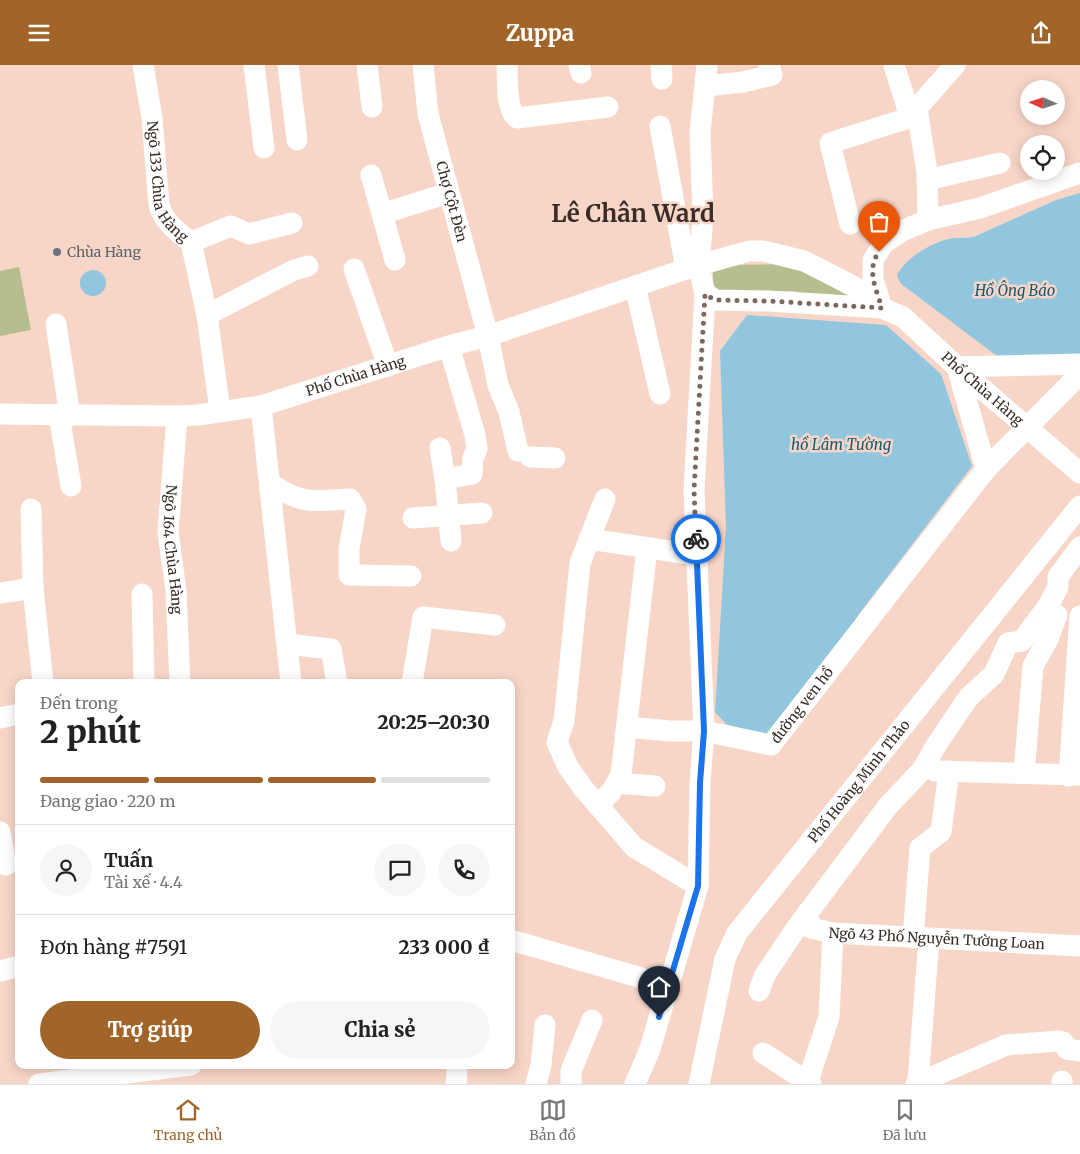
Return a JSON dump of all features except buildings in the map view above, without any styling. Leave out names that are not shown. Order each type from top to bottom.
[{"type":"street","name":"Ngõ 133 Chùa Hàng","points":[[142,65],[152,118],[161,215],[178,233],[191,242],[207,315],[220,411]]},
{"type":"street","points":[[254,65],[264,148]]},
{"type":"street","points":[[288,65],[298,140]]},
{"type":"street","points":[[368,65],[372,107]]},
{"type":"street","name":"Chợ Cột Đèn","points":[[423,65],[428,114],[488,336],[498,385],[524,454],[555,458]]},
{"type":"street","points":[[507,65],[510,107],[512,114],[517,118],[608,107]]},
{"type":"street","points":[[692,268],[703,216],[700,133],[707,65]]},
{"type":"street","points":[[705,86],[743,82],[772,75],[769,65]]},
{"type":"street","points":[[894,65],[910,117]]},
{"type":"street","points":[[910,117],[955,65]]},
{"type":"street","points":[[850,224],[830,143],[918,115],[927,180],[928,220]]},
{"type":"street","points":[[635,1084],[650,1049],[698,886],[700,783],[704,731],[694,490],[705,294],[692,268],[660,126]]},
{"type":"street","points":[[927,180],[1000,163]]},
{"type":"street","points":[[882,308],[873,280],[873,260],[890,239],[902,231],[928,220],[980,208],[1080,173]]},
{"type":"street","points":[[371,175],[395,260]]},
{"type":"street","points":[[382,214],[448,193]]},
{"type":"street","points":[[191,242],[231,226],[248,234],[292,223]]},
{"type":"street","name":"Phố Chùa Hàng","points":[[0,414],[177,416],[261,406],[449,346],[488,336],[692,268],[749,251],[763,251],[804,261],[853,287],[882,308],[903,317],[957,367],[1027,425],[1080,473]]},
{"type":"street","points":[[207,315],[294,270],[308,266]]},
{"type":"street","points":[[354,269],[388,366]]},
{"type":"street","points":[[635,286],[660,394]]},
{"type":"street","name":"Phố Chùa Hàng","points":[[705,294],[715,300],[769,301],[882,308]]},
{"type":"street","points":[[56,324],[71,486]]},
{"type":"street","points":[[445,479],[472,474],[472,458],[477,449],[468,406],[449,346]]},
{"type":"street","points":[[986,469],[957,367],[1080,364]]},
{"type":"street","points":[[986,469],[1027,425],[1080,374]]},
{"type":"street","points":[[261,406],[291,679]]},
{"type":"street","name":"Ngõ 164 Chùa Hàng","points":[[177,416],[168,532],[176,591],[180,679]]},
{"type":"street","points":[[440,448],[450,515],[451,541]]},
{"type":"street","name":"đường ven hồ","points":[[704,731],[771,745],[986,469]]},
{"type":"street","points":[[270,483],[289,496],[307,502],[350,499],[356,509],[349,549],[349,575],[411,576]]},
{"type":"street","points":[[605,499],[580,563],[564,721],[557,742],[568,767],[634,847],[698,886]]},
{"type":"street","name":"Phố Hoàng Minh Thảo","points":[[699,1084],[725,959],[737,933],[1080,507]]},
{"type":"street","points":[[31,509],[33,588],[43,679]]},
{"type":"street","points":[[413,518],[482,513]]},
{"type":"street","points":[[589,539],[696,555]]},
{"type":"street","points":[[1024,773],[1033,666],[1048,639],[1058,587],[1058,577],[1080,547]]},
{"type":"street","points":[[598,805],[612,792],[621,775],[647,548]]},
{"type":"street","points":[[0,593],[33,588]]},
{"type":"street","points":[[142,594],[144,679]]},
{"type":"street","points":[[922,770],[1075,775],[1080,616],[1052,611]]},
{"type":"street","points":[[760,991],[771,964],[807,913],[888,806],[922,770],[968,698],[994,674],[1008,643],[1022,641],[1052,611]]},
{"type":"street","points":[[413,679],[423,617],[495,625]]},
{"type":"street","points":[[287,644],[331,649],[337,679]]},
{"type":"street","points":[[0,718],[15,715]]},
{"type":"street","points":[[628,727],[670,731],[704,731]]},
{"type":"street","points":[[949,771],[941,832],[920,848],[921,939],[917,1083],[1006,1045],[1059,1041],[1063,1042],[1067,1049],[1080,1051]]},
{"type":"street","points":[[616,783],[655,786]]},
{"type":"street","points":[[0,832],[6,865]]},
{"type":"street","name":"Ngõ 43 Phố Nguyễn Tường Loan","points":[[807,913],[811,927],[833,933],[1080,946]]},
{"type":"street","points":[[763,1053],[810,1083],[829,1017],[833,933]]},
{"type":"street","points":[[515,941],[669,986]]},
{"type":"street","points":[[570,1084],[571,1071],[592,1020]]},
{"type":"street","points":[[536,1084],[541,1065],[545,1025]]},
{"type":"street","points":[[39,1084],[96,1071],[128,1069]]},
{"type":"green space","points":[[791,264],[849,296],[844,303],[793,291],[725,294],[713,285],[713,272],[726,265]]},
{"type":"green space","points":[[19,267],[31,330],[0,336],[0,271]]},
{"type":"water","name":"Hồ Ông Báo","points":[[1080,193],[1080,355],[997,356],[900,283],[897,275],[906,263],[933,244],[948,239],[976,236],[1056,200]]},
{"type":"water","points":[[93,270],[102,274],[106,283],[102,292],[93,296],[84,292],[80,283],[84,274]]},
{"type":"water","name":"hồ Lâm Tường","points":[[747,315],[886,325],[941,374],[972,466],[859,614],[820,678],[775,734],[759,734],[726,724],[715,712],[726,527],[720,351]]},
{"type":"way so far","points":[[696,539],[694,490],[705,294],[715,300],[769,301],[882,308],[873,280],[873,260],[879,252]]},
{"type":"place","name":"Chùa Hàng","points":[[57,252]]},
{"type":"district","name":"Lê Chân Ward","points":[[633,213]]},
{"type":"route","points":[[659,1017],[698,886],[700,783],[704,731],[696,539]]}]
